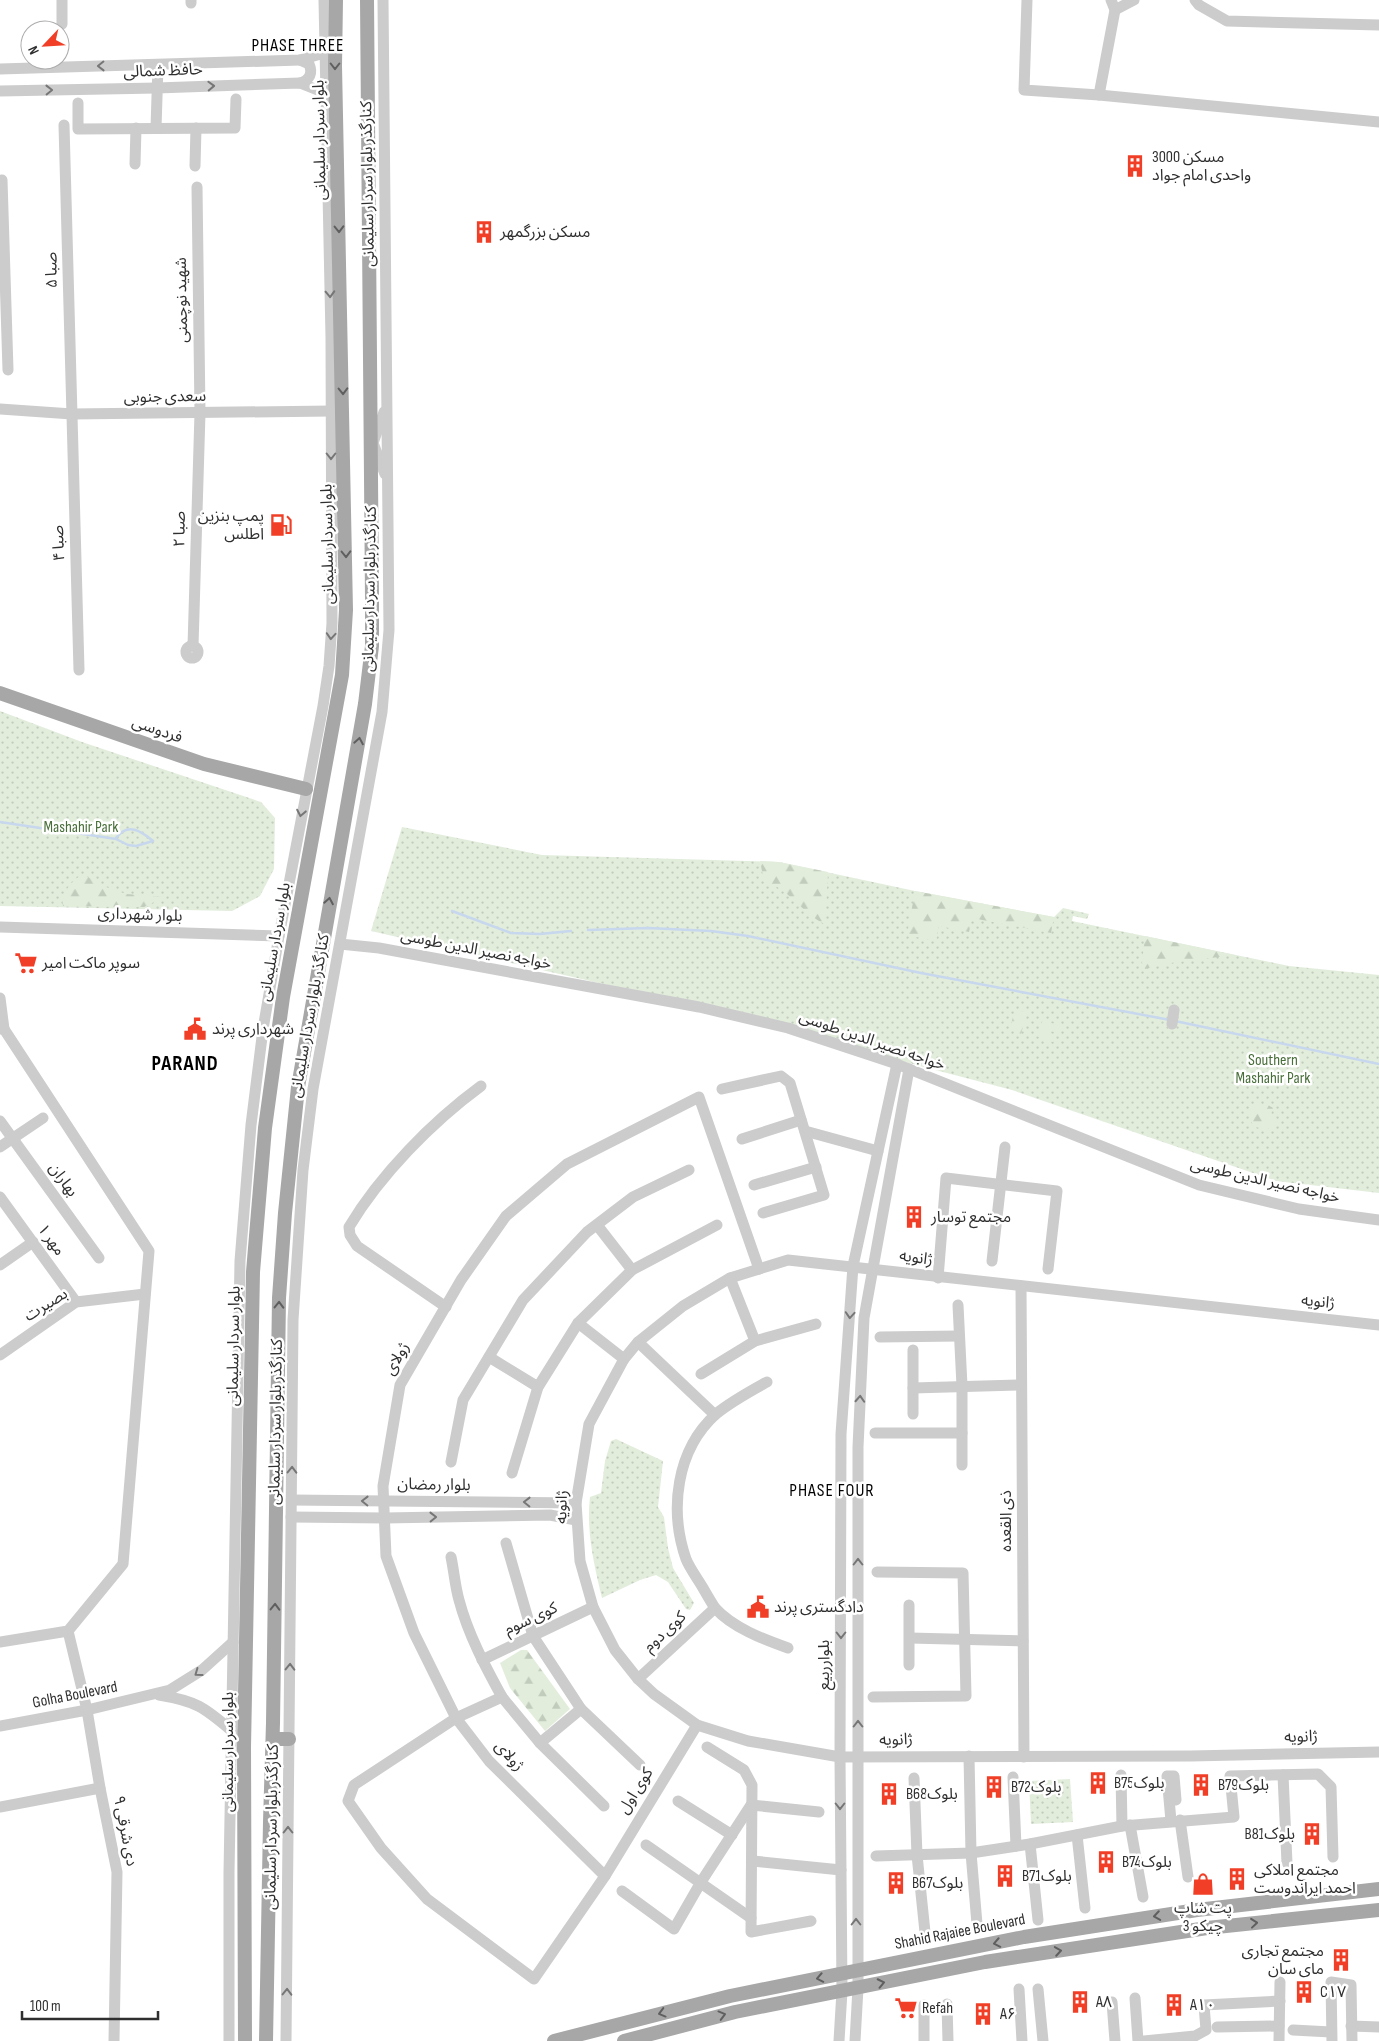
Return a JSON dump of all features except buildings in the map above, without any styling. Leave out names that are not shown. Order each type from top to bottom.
[{"type":"main road","name":"بلوار سردار سلیمانی","points":[[245,2041],[244,1747],[253,1272],[258,1195],[283,997],[312,828],[325,773],[342,675],[346,610],[335,66],[336,0]]},
{"type":"main road","points":[[266,2041],[273,1739],[279,1298],[293,1124],[365,704],[372,646],[373,443],[368,0]]},
{"type":"main road","name":"فردوسی","points":[[0,693],[204,764],[306,789]]},
{"type":"main road","points":[[273,1739],[289,1739]]},
{"type":"main road","name":"Shahid Rajaiee Boulevard","points":[[554,2041],[730,1996],[1024,1937],[1198,1910],[1379,1889]]},
{"type":"main road","points":[[624,2041],[735,2012],[985,1962],[1197,1930],[1379,1910]]},
{"type":"main road","points":[[246,1931],[250,1936],[260,1939],[268,1928]]},
{"type":"main road","points":[[246,1966],[254,1960],[258,1961],[263,1963],[268,1972]]},
{"type":"street","points":[[62,0],[62,20]]},
{"type":"street","points":[[229,2041],[229,1873],[239,1270],[244,1197],[263,1029],[294,851],[323,706],[329,666],[332,623],[331,336],[324,0]]},
{"type":"street","name":"کنارگذر بلوار سردار سلیمانی","points":[[286,2041],[293,1320],[303,1170],[313,1089],[382,712],[387,664],[390,601],[383,0]]},
{"type":"street","points":[[1027,0],[1024,90],[1099,95],[1379,122]]},
{"type":"street","points":[[1099,95],[1113,5],[1134,0]]},
{"type":"street","points":[[1195,0],[1199,5],[1227,20],[1379,25]]},
{"type":"street","name":"حافظ شمالی","points":[[0,69],[300,60],[324,53]]},
{"type":"street","points":[[300,60],[309,64],[311,74],[309,78],[300,83]]},
{"type":"street","points":[[156,128],[158,65]]},
{"type":"street","name":"حافظ شمالی","points":[[0,91],[300,83],[325,93]]},
{"type":"street","points":[[78,103],[78,129],[236,128],[236,99]]},
{"type":"street","name":"صبا ۵","points":[[64,125],[72,414]]},
{"type":"street","points":[[135,164],[136,128]]},
{"type":"street","points":[[195,166],[196,128]]},
{"type":"street","points":[[2,180],[2,282],[8,370]]},
{"type":"street","name":"شهید نوچمنی","points":[[196,187],[200,413]]},
{"type":"street","points":[[387,406],[373,443],[388,480]]},
{"type":"street","name":"سعدی جنوبی","points":[[0,409],[72,414],[331,411]]},
{"type":"street","name":"صبا ۲","points":[[194,646],[200,413]]},
{"type":"street","name":"صبا ۴","points":[[72,414],[79,670]]},
{"type":"street","points":[[294,851],[303,885]]},
{"type":"street","name":"بلوار شهرداری","points":[[0,927],[279,936]]},
{"type":"street","name":"خواجه نصیر الدین طوسی","points":[[340,944],[379,948],[699,1007],[788,1028],[897,1064],[1199,1185],[1299,1209],[1379,1220]]},
{"type":"street","points":[[0,998],[2,1029],[149,1251],[123,1564],[68,1631],[0,1642]]},
{"type":"street","points":[[1172,1024],[1174,1010]]},
{"type":"street","name":"بلوارربیع","points":[[839,2041],[842,1991],[840,1757],[842,1446],[853,1266],[897,1064]]},
{"type":"street","name":"بلوارربیع","points":[[855,2041],[858,1988],[856,1946],[858,1446],[864,1318],[909,1069]]},
{"type":"street","points":[[722,1089],[781,1076],[790,1083],[824,1195],[763,1213]]},
{"type":"street","points":[[446,1307],[356,1246],[350,1235],[350,1228],[390,1173],[420,1138],[452,1107],[481,1086]]},
{"type":"street","points":[[303,1170],[293,1124],[313,1089]]},
{"type":"street","name":"ژولای","points":[[605,1876],[489,1761],[456,1718],[414,1633],[386,1556],[383,1486],[400,1385],[461,1280],[506,1216],[567,1164],[699,1097],[760,1269]]},
{"type":"street","points":[[0,1147],[43,1118]]},
{"type":"street","name":"بهاران","points":[[0,1121],[99,1258]]},
{"type":"street","points":[[742,1139],[803,1126],[878,1151]]},
{"type":"street","points":[[992,1261],[1005,1147]]},
{"type":"street","points":[[754,1185],[816,1167]]},
{"type":"street","points":[[451,1462],[463,1400],[523,1300],[587,1232],[597,1224],[633,1198],[689,1170]]},
{"type":"street","points":[[938,1278],[946,1178],[1057,1191],[1048,1269]]},
{"type":"street","name":"مهر ۱","points":[[0,1198],[76,1302]]},
{"type":"street","points":[[597,1224],[632,1270]]},
{"type":"street","points":[[512,1473],[538,1387],[578,1323],[632,1270],[717,1225]]},
{"type":"street","points":[[0,1266],[33,1242]]},
{"type":"street","name":"ژانویه","points":[[1379,1325],[788,1260],[730,1278],[683,1306],[638,1342],[624,1359],[589,1424],[579,1512],[580,1561],[594,1607],[614,1650],[638,1679],[654,1694],[697,1725],[748,1741],[840,1757],[1191,1756],[1379,1752]]},
{"type":"street","points":[[730,1278],[755,1341]]},
{"type":"street","name":"ذی القعده","points":[[1021,1286],[1024,1757]]},
{"type":"street","name":"بصیرت","points":[[0,1355],[76,1302],[145,1294]]},
{"type":"street","points":[[958,1305],[962,1386],[962,1465]]},
{"type":"street","points":[[578,1323],[624,1359]]},
{"type":"street","points":[[701,1374],[755,1341],[816,1324]]},
{"type":"street","points":[[880,1337],[959,1336]]},
{"type":"street","points":[[638,1342],[715,1415]]},
{"type":"street","points":[[913,1350],[913,1414]]},
{"type":"street","points":[[489,1357],[538,1387]]},
{"type":"street","points":[[768,1382],[737,1399],[715,1415],[693,1445],[681,1470],[677,1501],[679,1530],[687,1560],[715,1608],[755,1636],[788,1648]]},
{"type":"street","points":[[913,1388],[1021,1385]]},
{"type":"street","points":[[875,1433],[962,1433]]},
{"type":"street","points":[[842,1446],[858,1446]]},
{"type":"street","name":"بلوار رمضان","points":[[291,1500],[384,1501],[579,1512]]},
{"type":"street","points":[[234,1559],[248,1537],[236,1512]]},
{"type":"street","name":"بلوار رمضان","points":[[291,1516],[384,1518],[550,1515],[579,1512]]},
{"type":"street","points":[[506,1543],[533,1636],[581,1709],[640,1765]]},
{"type":"street","points":[[451,1557],[459,1599],[482,1660],[502,1697],[540,1743],[604,1806]]},
{"type":"street","points":[[873,1698],[966,1696],[963,1573],[877,1572]]},
{"type":"street","points":[[909,1604],[909,1665]]},
{"type":"street","name":"کوی سوم","points":[[482,1660],[594,1607]]},
{"type":"street","name":"کوی دوم","points":[[638,1679],[715,1608]]},
{"type":"street","name":"۹ دی شرقی","points":[[68,1631],[87,1710],[117,1872],[114,2041]]},
{"type":"street","points":[[910,1638],[1023,1641]]},
{"type":"street","name":"Golha Boulevard","points":[[0,1726],[87,1710],[170,1690],[186,1682],[213,1661],[233,1642]]},
{"type":"street","name":"Golha Boulevard","points":[[157,1694],[185,1699],[202,1706],[232,1731]]},
{"type":"street","points":[[456,1718],[502,1697]]},
{"type":"street","points":[[540,1743],[581,1709]]},
{"type":"street","name":"کوی اول","points":[[456,1718],[354,1786],[348,1801],[381,1848],[426,1899],[534,1979],[605,1876],[697,1725]]},
{"type":"street","points":[[707,1748],[744,1770],[752,1785],[753,1861],[751,1932],[811,1920]]},
{"type":"street","points":[[969,1756],[971,1853],[977,1924]]},
{"type":"street","points":[[876,1856],[971,1853],[1030,1844],[1126,1825],[1234,1817],[1230,1776],[1318,1774],[1331,1788],[1333,1857]]},
{"type":"street","points":[[1121,1775],[1126,1825],[1143,1897]]},
{"type":"street","points":[[1283,1775],[1287,1863]]},
{"type":"street","points":[[1176,1800],[1174,1776],[1167,1776],[1188,1877]]},
{"type":"street","points":[[1013,1777],[1016,1846]]},
{"type":"street","points":[[914,1778],[917,1855],[925,1932]]},
{"type":"street","points":[[0,1807],[100,1788]]},
{"type":"street","points":[[678,1801],[732,1835]]},
{"type":"street","points":[[751,1805],[819,1812]]},
{"type":"street","points":[[622,1891],[674,1929],[751,1805]]},
{"type":"street","points":[[1077,1835],[1085,1908]]},
{"type":"street","points":[[1030,1844],[1038,1920]]},
{"type":"street","points":[[646,1845],[702,1882],[751,1918]]},
{"type":"street","points":[[753,1861],[840,1870]]},
{"type":"street","points":[[841,1945],[848,1951],[856,1946]]},
{"type":"street","points":[[1279,2041],[1280,1982]]},
{"type":"street","points":[[1293,2030],[1332,2036],[1331,1982],[1351,1984],[1352,2041]]},
{"type":"street","points":[[1019,1989],[1022,2041]]},
{"type":"street","points":[[1038,1989],[1043,2041]]},
{"type":"street","points":[[1135,1998],[1138,2041]]},
{"type":"street","points":[[1144,2041],[1195,2039],[1206,2030],[1204,2005],[1280,2001]]},
{"type":"street","points":[[1112,2002],[1115,2041]]},
{"type":"street","points":[[947,2004],[948,2041]]},
{"type":"street","points":[[924,2005],[924,2041]]},
{"type":"street","points":[[840,2019],[848,2015],[856,2019]]},
{"type":"street","points":[[1217,2027],[1279,2026]]},
{"type":"street","points":[[1352,2026],[1379,2027]]},
{"type":"green space","name":"Mashahir Park","points":[[0,711],[82,742],[261,802],[275,818],[274,869],[260,896],[232,911],[0,906]]},
{"type":"green space","name":"Southern Mashahir Park","points":[[402,827],[542,855],[779,862],[915,891],[1054,917],[1063,908],[1089,914],[1087,919],[1073,916],[1072,921],[1289,966],[1379,975],[1379,1193],[1276,1181],[1012,1090],[621,988],[371,931]]},
{"type":"green space","points":[[760,861],[779,862],[828,872],[825,924],[809,914],[781,889],[764,881]]},
{"type":"green space","points":[[83,874],[103,886],[126,894],[164,897],[144,907],[63,906],[64,896],[68,887]]},
{"type":"green space","points":[[915,891],[1054,917],[1051,933],[972,918],[969,932],[939,926],[936,941],[907,935]]},
{"type":"green space","points":[[1145,936],[1235,955],[1162,964],[1145,969],[1142,963]]},
{"type":"green space","points":[[1023,1011],[1027,1012],[1021,1034],[1014,1031],[1011,1026],[1013,1016]]},
{"type":"green space","points":[[1043,1020],[1060,1026],[1057,1033],[1040,1027]]},
{"type":"green space","points":[[1039,1029],[1056,1035],[1053,1042],[1037,1036]]},
{"type":"green space","points":[[1255,1104],[1268,1105],[1273,1108],[1272,1116],[1277,1122],[1266,1130],[1253,1126],[1249,1114]]},
{"type":"green space","points":[[616,1439],[663,1461],[658,1507],[664,1517],[673,1568],[694,1603],[690,1610],[686,1609],[668,1582],[656,1575],[640,1580],[602,1598],[590,1535],[590,1497],[601,1493],[605,1461],[611,1441]]},
{"type":"green space","points":[[521,1650],[527,1650],[570,1709],[545,1731],[510,1688],[500,1663]]},
{"type":"green space","points":[[1070,1779],[1073,1822],[1031,1824],[1029,1781]]},
{"type":"waterway","points":[[0,822],[60,831]]},
{"type":"waterway","points":[[116,838],[125,830],[130,829],[139,831],[153,841]]},
{"type":"waterway","points":[[70,832],[116,839],[128,845],[136,846],[153,841]]},
{"type":"waterway","points":[[452,911],[511,933],[540,934],[571,931]]},
{"type":"waterway","points":[[588,930],[648,928],[711,931],[748,936],[921,973],[1170,1020]]},
{"type":"waterway","points":[[1175,1021],[1379,1064]]},
{"type":"place","name":"مسکن 3000 واحدی امام جواد","points":[[1135,166]]},
{"type":"place","name":"مسکن بزرگمهر","points":[[484,232]]},
{"type":"place","name":"پمپ بنزین اطلس","points":[[281,525]]},
{"type":"place","name":"سوپر ماکت امیر","points":[[26,963]]},
{"type":"place","name":"شهرداری پرند","points":[[195,1029]]},
{"type":"place","name":"مجتمع توسار","points":[[914,1217]]},
{"type":"place","name":"دادگستری پرند","points":[[758,1607]]},
{"type":"place","name":"B75بلوک","points":[[1098,1783]]},
{"type":"place","name":"B79بلوک","points":[[1201,1785]]},
{"type":"place","name":"B72بلوک","points":[[994,1787]]},
{"type":"place","name":"B68بلوک","points":[[889,1794]]},
{"type":"place","name":"B81بلوک","points":[[1312,1834]]},
{"type":"place","name":"B74بلوک","points":[[1106,1862]]},
{"type":"place","name":"B71بلوک","points":[[1005,1876]]},
{"type":"place","name":"مجتمع املاکی احمد ایراندوست","points":[[1237,1879]]},
{"type":"place","name":"B67بلوک","points":[[896,1883]]},
{"type":"place","name":"پت شاپ چیکو 3","points":[[1203,1884]]},
{"type":"place","name":"مجتمع تجاری مای سان","points":[[1341,1960]]},
{"type":"place","name":"C۱۷","points":[[1304,1992]]},
{"type":"place","name":"A۸","points":[[1080,2002]]},
{"type":"place","name":"A۱۰","points":[[1174,2005]]},
{"type":"place","name":"Refah","points":[[906,2008]]},
{"type":"place","name":"A۶","points":[[983,2014]]},
{"type":"district","name":"PHASE THREE","points":[[298,45]]},
{"type":"district","name":"PARAND","points":[[185,1063]]},
{"type":"district","name":"PHASE FOUR","points":[[832,1490]]}]
